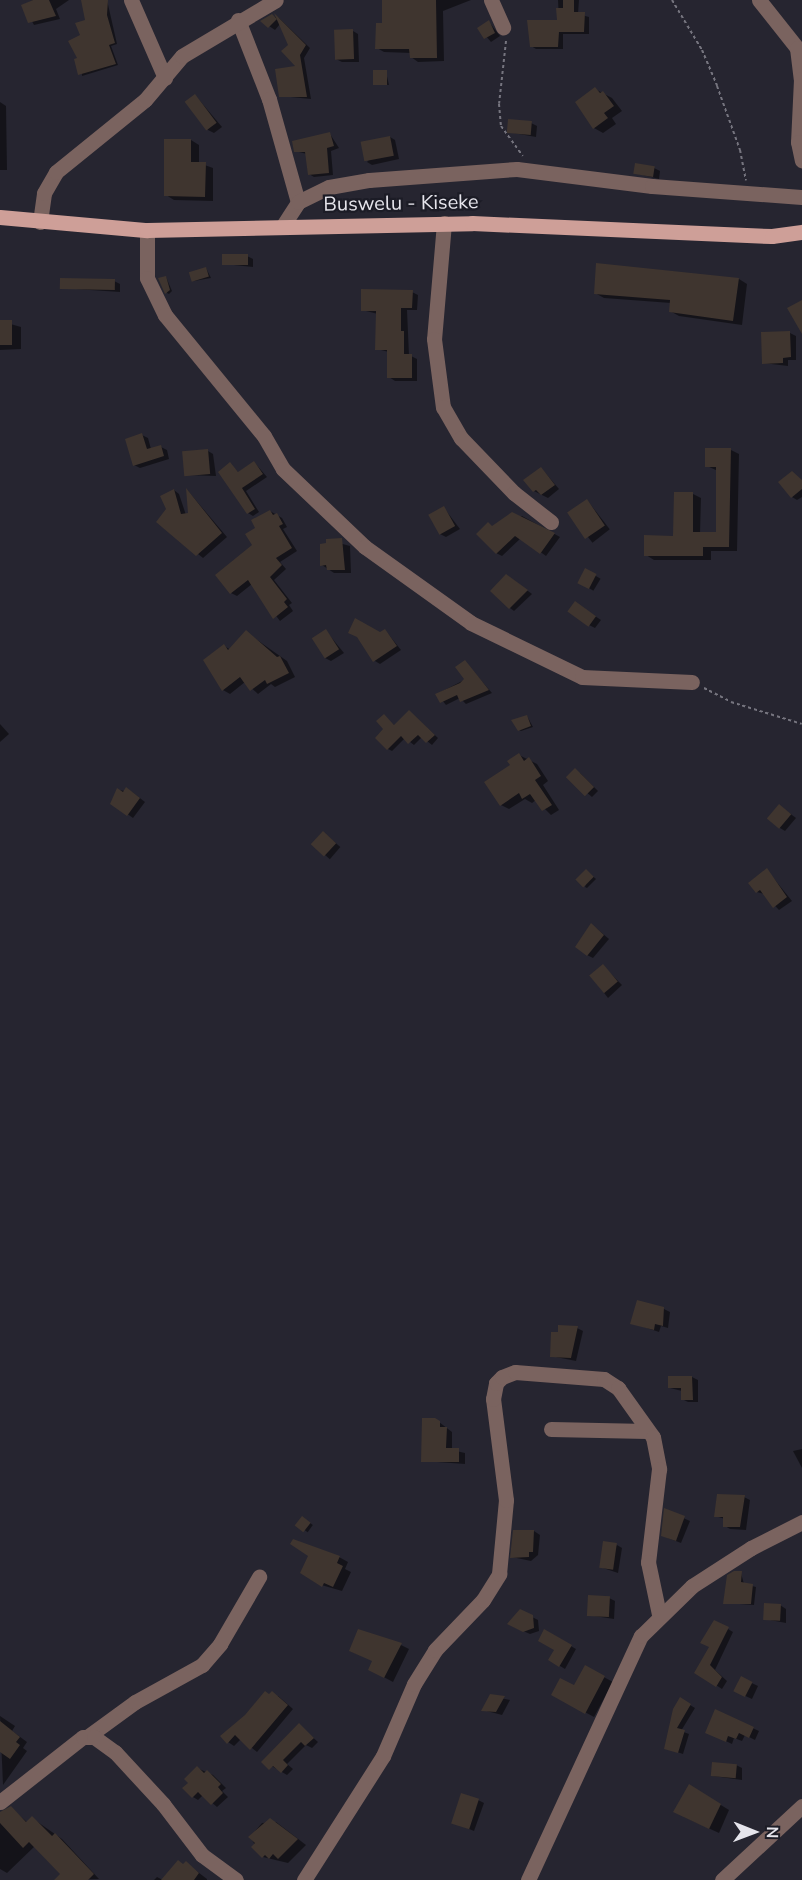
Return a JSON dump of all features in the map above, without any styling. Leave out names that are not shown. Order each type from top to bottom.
[{"type":"main road","name":"Buswelu - Kiseke","points":[[0,217],[147,230],[444,223],[772,236],[802,232]]},
{"type":"street","points":[[131,0],[165,78]]},
{"type":"street","points":[[40,222],[44,193],[56,172],[145,100],[182,56],[237,20],[276,0]]},
{"type":"street","points":[[491,0],[503,27]]},
{"type":"street","points":[[759,0],[797,48],[801,79],[798,142],[802,161]]},
{"type":"street","points":[[237,20],[269,99],[298,202]]},
{"type":"street","points":[[282,227],[298,202],[314,191],[369,180],[535,171],[652,186],[802,197]]},
{"type":"street","points":[[444,223],[434,339],[434,367],[443,407],[461,438],[514,493],[551,522]]},
{"type":"street","points":[[147,230],[147,278],[165,315],[264,436],[283,469],[365,547],[471,623],[582,677],[663,677],[692,682]]},
{"type":"street","points":[[304,1880],[383,1756],[414,1684],[435,1650],[483,1600],[499,1574],[506,1500],[493,1399],[496,1383],[515,1372],[604,1379],[629,1401],[658,1448],[648,1562],[659,1614]]},
{"type":"street","points":[[551,1429],[647,1431]]},
{"type":"street","points":[[528,1880],[608,1701],[641,1636],[659,1614],[692,1586],[751,1548],[802,1522]]},
{"type":"street","points":[[0,1802],[135,1702],[194,1673],[220,1644],[260,1577]]},
{"type":"street","points":[[87,1737],[101,1740],[115,1752],[163,1804],[202,1855],[236,1880]]},
{"type":"street","points":[[722,1880],[802,1806]]},
{"type":"path","points":[[672,0],[717,86],[746,171],[746,192]]},
{"type":"path","points":[[503,27],[507,55],[499,105],[501,126],[535,171]]},
{"type":"path","points":[[692,682],[731,702],[802,724]]},
{"type":"building","points":[[33,0],[49,0],[56,16],[28,23],[21,5]]},
{"type":"building","points":[[81,0],[108,0],[107,15],[115,43],[109,45],[116,64],[78,75],[74,59],[77,58],[68,41],[80,35],[75,23],[85,20]]},
{"type":"building","points":[[382,0],[436,0],[437,58],[410,58],[409,49],[375,49],[376,23],[382,23]]},
{"type":"building","points":[[563,0],[574,0],[574,12],[585,12],[584,32],[559,32],[558,47],[530,47],[527,20],[557,20],[556,8],[563,8]]},
{"type":"building","points":[[274,13],[306,45],[300,55],[307,97],[279,97],[275,69],[295,66],[281,51],[288,45]]},
{"type":"building","points":[[272,14],[277,19],[268,28],[260,21]]},
{"type":"building","points":[[489,20],[495,33],[484,39],[477,28]]},
{"type":"building","points":[[353,29],[354,59],[335,60],[334,30]]},
{"type":"building","points":[[373,70],[387,70],[387,85],[373,85]]},
{"type":"building","points":[[595,87],[600,93],[603,91],[614,106],[604,113],[608,118],[593,129],[575,102]]},
{"type":"building","points":[[195,94],[217,123],[206,131],[185,102]]},
{"type":"building","points":[[508,119],[532,121],[531,135],[507,133]]},
{"type":"building","points":[[330,132],[334,146],[327,148],[329,173],[308,175],[305,152],[294,152],[292,141]]},
{"type":"building","points":[[390,136],[394,156],[364,161],[361,142]]},
{"type":"building","points":[[164,139],[191,139],[191,162],[206,162],[205,197],[164,196]]},
{"type":"building","points":[[635,163],[655,166],[653,177],[633,174]]},
{"type":"building","points":[[222,254],[248,254],[248,265],[222,265]]},
{"type":"building","points":[[596,263],[739,278],[733,321],[669,312],[670,300],[594,294]]},
{"type":"building","points":[[206,267],[209,277],[192,282],[189,272]]},
{"type":"building","points":[[166,276],[170,290],[165,294],[158,278]]},
{"type":"building","points":[[60,278],[115,279],[115,290],[60,289]]},
{"type":"building","points":[[361,289],[413,290],[412,308],[401,308],[404,354],[412,354],[412,378],[387,378],[387,350],[375,350],[376,311],[361,311]]},
{"type":"building","points":[[802,300],[802,334],[787,308]]},
{"type":"building","points":[[0,320],[12,320],[12,345],[0,345]]},
{"type":"building","points":[[790,331],[791,357],[783,358],[783,363],[762,364],[761,332]]},
{"type":"building","points":[[142,433],[147,449],[161,445],[164,456],[133,466],[125,439]]},
{"type":"building","points":[[705,448],[731,448],[729,547],[703,547],[703,556],[644,556],[644,535],[673,536],[674,492],[693,492],[693,532],[716,532],[716,467],[705,467]]},
{"type":"building","points":[[208,449],[210,474],[184,476],[182,451]]},
{"type":"building","points":[[254,461],[263,474],[242,488],[255,509],[247,514],[218,472],[230,462],[238,472]]},
{"type":"building","points":[[541,467],[555,485],[541,495],[536,490],[533,492],[523,480]]},
{"type":"building","points":[[792,471],[802,480],[802,489],[791,498],[778,482]]},
{"type":"building","points":[[186,488],[222,533],[196,556],[156,522],[166,509],[160,496],[174,489],[181,514],[188,513]]},
{"type":"building","points":[[587,499],[605,526],[585,539],[567,512]]},
{"type":"building","points":[[444,506],[455,526],[439,535],[428,515]]},
{"type":"building","points":[[270,510],[273,515],[277,513],[283,524],[279,526],[292,548],[276,558],[282,565],[270,577],[287,599],[284,602],[288,607],[273,619],[248,580],[230,594],[215,575],[252,545],[245,534],[255,528],[251,520]]},
{"type":"building","points":[[512,512],[555,533],[540,554],[515,536],[496,554],[476,534],[488,522],[492,526]]},
{"type":"building","points":[[342,538],[345,570],[327,570],[326,565],[320,566],[320,544],[326,543],[326,539]]},
{"type":"building","points":[[585,568],[597,574],[589,589],[577,583]]},
{"type":"building","points":[[506,574],[528,590],[509,609],[490,591]]},
{"type":"building","points":[[575,601],[596,616],[588,627],[567,612]]},
{"type":"building","points":[[355,618],[380,632],[385,629],[397,646],[373,662],[357,637],[348,633]]},
{"type":"building","points":[[326,629],[339,649],[325,658],[312,638]]},
{"type":"building","points":[[246,630],[277,657],[280,656],[289,673],[267,684],[265,680],[250,691],[240,677],[222,691],[203,660],[224,644],[228,650]]},
{"type":"building","points":[[465,660],[489,690],[460,702],[457,695],[440,703],[435,694],[464,679],[455,667]]},
{"type":"building","points":[[409,710],[435,735],[426,743],[418,735],[408,744],[401,736],[387,750],[375,738],[383,729],[376,721],[384,714],[394,725]]},
{"type":"building","points":[[527,715],[531,726],[518,731],[511,720]]},
{"type":"building","points":[[519,753],[524,761],[529,757],[541,776],[535,780],[552,805],[542,811],[530,794],[522,799],[519,793],[500,806],[484,782],[510,765],[507,761]]},
{"type":"building","points":[[575,768],[594,787],[585,796],[566,777]]},
{"type":"building","points":[[126,787],[140,798],[127,816],[110,804],[117,788],[123,792]]},
{"type":"building","points":[[779,804],[791,814],[779,829],[767,819]]},
{"type":"building","points":[[323,831],[336,843],[324,856],[311,844]]},
{"type":"building","points":[[767,868],[787,897],[773,908],[760,890],[756,893],[748,883]]},
{"type":"building","points":[[586,869],[594,877],[583,887],[575,880]]},
{"type":"building","points":[[591,923],[604,935],[587,956],[575,947]]},
{"type":"building","points":[[603,964],[618,982],[604,993],[589,976]]},
{"type":"building","points":[[637,1300],[664,1307],[663,1326],[655,1324],[654,1330],[630,1324]]},
{"type":"building","points":[[558,1325],[578,1326],[571,1358],[550,1357],[551,1332],[558,1332]]},
{"type":"building","points":[[668,1376],[692,1376],[693,1400],[681,1400],[681,1388],[668,1388]]},
{"type":"building","points":[[422,1418],[435,1418],[440,1421],[440,1427],[447,1427],[446,1448],[459,1448],[459,1462],[421,1462]]},
{"type":"building","points":[[717,1494],[745,1495],[740,1527],[723,1527],[723,1517],[714,1517]]},
{"type":"building","points":[[664,1508],[685,1516],[676,1541],[661,1536]]},
{"type":"building","points":[[302,1516],[311,1523],[303,1532],[295,1525]]},
{"type":"building","points":[[513,1530],[534,1530],[533,1552],[529,1552],[529,1557],[510,1558]]},
{"type":"building","points":[[293,1539],[340,1556],[337,1563],[343,1566],[333,1587],[324,1583],[322,1587],[300,1573],[308,1556],[290,1544]]},
{"type":"building","points":[[603,1541],[617,1543],[613,1570],[599,1568]]},
{"type":"building","points":[[734,1571],[742,1571],[741,1582],[753,1584],[751,1604],[723,1604],[727,1575]]},
{"type":"building","points":[[588,1595],[610,1596],[609,1617],[587,1616]]},
{"type":"building","points":[[764,1603],[781,1604],[780,1621],[763,1620]]},
{"type":"building","points":[[520,1609],[533,1615],[534,1628],[523,1632],[507,1624]]},
{"type":"building","points":[[714,1620],[729,1627],[710,1665],[722,1677],[716,1687],[694,1673],[709,1647],[700,1643]]},
{"type":"building","points":[[358,1629],[402,1643],[384,1678],[368,1670],[372,1661],[349,1651]]},
{"type":"building","points":[[544,1629],[572,1645],[559,1667],[548,1660],[554,1650],[538,1641]]},
{"type":"building","points":[[585,1665],[605,1676],[585,1714],[551,1695],[560,1678],[574,1685]]},
{"type":"building","points":[[741,1676],[753,1682],[745,1697],[733,1691]]},
{"type":"building","points":[[265,1691],[269,1694],[272,1691],[288,1705],[250,1750],[235,1735],[227,1744],[220,1736],[245,1715]]},
{"type":"building","points":[[490,1694],[505,1696],[496,1712],[481,1711]]},
{"type":"building","points":[[680,1697],[691,1704],[677,1728],[685,1730],[678,1753],[664,1749],[673,1709]]},
{"type":"building","points":[[715,1709],[754,1727],[749,1738],[739,1733],[736,1739],[728,1736],[726,1742],[705,1733]]},
{"type":"building","points":[[0,1721],[20,1737],[16,1742],[20,1745],[10,1759],[0,1752]]},
{"type":"building","points":[[299,1723],[314,1738],[305,1746],[301,1742],[283,1760],[288,1765],[281,1773],[273,1766],[269,1770],[261,1762]]},
{"type":"building","points":[[712,1762],[737,1764],[736,1778],[711,1776]]},
{"type":"building","points":[[197,1766],[204,1773],[207,1770],[221,1784],[218,1787],[223,1793],[211,1805],[198,1792],[192,1798],[182,1788],[188,1783],[184,1779]]},
{"type":"building","points":[[689,1784],[721,1804],[709,1829],[673,1812]]},
{"type":"building","points":[[461,1793],[479,1799],[469,1829],[451,1823]]},
{"type":"building","points":[[11,1806],[26,1822],[32,1816],[52,1836],[55,1833],[94,1874],[88,1880],[54,1880],[60,1874],[29,1842],[23,1848],[0,1823],[0,1812]]},
{"type":"building","points":[[270,1818],[298,1839],[278,1859],[273,1854],[269,1859],[265,1855],[262,1858],[251,1847],[255,1843],[248,1837]]},
{"type":"building","points":[[178,1860],[183,1864],[186,1861],[199,1873],[194,1880],[161,1880]]}]
